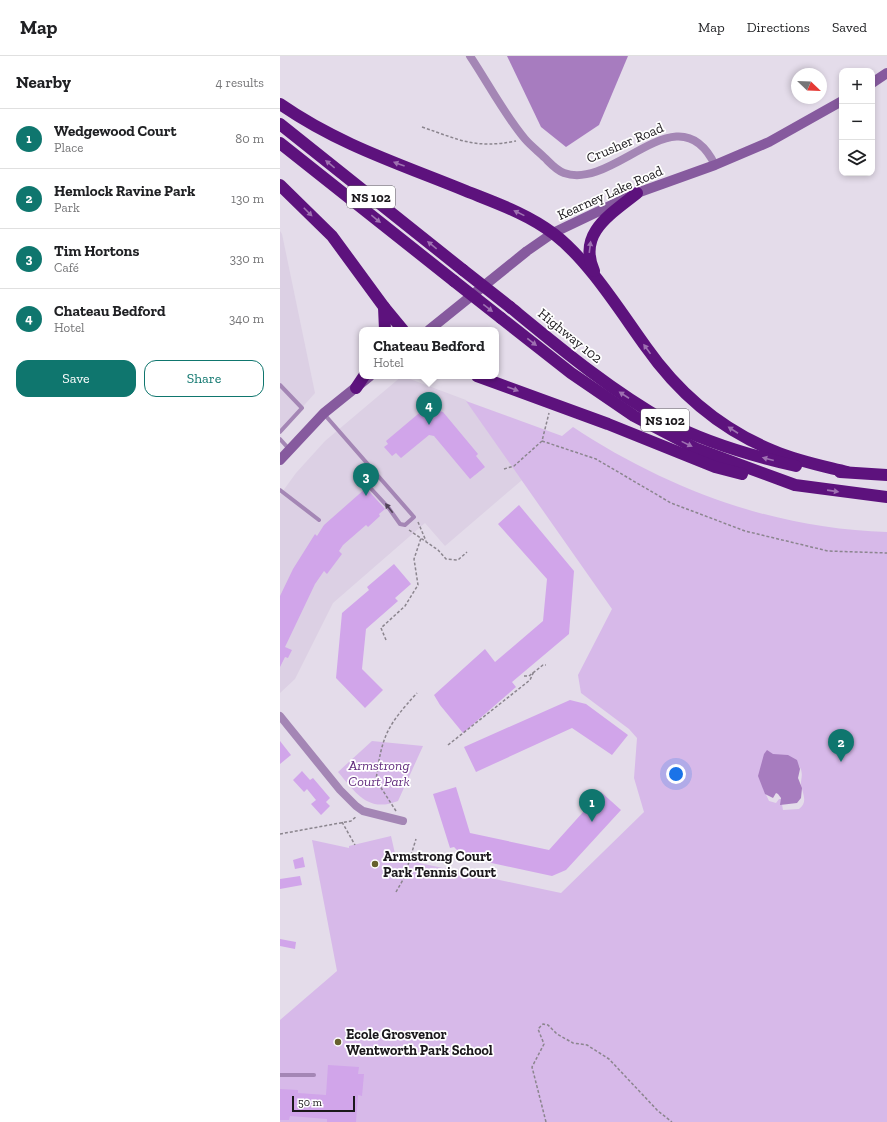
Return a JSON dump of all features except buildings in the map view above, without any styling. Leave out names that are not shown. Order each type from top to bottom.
[{"type":"highway","points":[[280,104],[308,124],[360,150],[520,213],[553,233],[577,255],[671,380],[702,410],[747,439],[775,452],[802,461],[847,472]]},
{"type":"highway","name":"Highway 102","points":[[280,124],[582,366],[624,396],[668,422],[720,445],[766,459],[814,470],[887,476]]},
{"type":"highway","name":"Highway 102","points":[[280,142],[501,318],[571,372],[634,416],[697,449],[795,486],[887,497]]},
{"type":"highway","points":[[280,185],[332,236],[401,327]]},
{"type":"highway","points":[[599,283],[589,261],[589,245],[594,231],[602,221],[637,193]]},
{"type":"highway","points":[[384,307],[385,327]]},
{"type":"highway","points":[[356,388],[362,379]]},
{"type":"highway","points":[[485,379],[714,467],[753,478],[795,486]]},
{"type":"main road","points":[[875,81],[887,74]]},
{"type":"main road","name":"Kearney Lake Road","points":[[432,327],[527,251],[553,233],[637,193],[715,165],[769,142],[839,103]]},
{"type":"main road","points":[[280,460],[324,413],[366,379]]},
{"type":"street","name":"Crusher Road","points":[[470,56],[525,140],[555,168],[562,172],[573,175],[603,169],[673,136],[687,137],[699,142],[709,154],[715,165]]},
{"type":"street","points":[[280,716],[340,790],[356,806],[363,810],[403,821]]},
{"type":"lane","points":[[280,385],[302,408],[280,432]]},
{"type":"lane","points":[[324,413],[414,517],[405,525],[400,524],[388,507],[364,481]]},
{"type":"lane","points":[[280,439],[290,449]]},
{"type":"lane","points":[[280,490],[318,520]]},
{"type":"lane","points":[[280,1075],[314,1075]]},
{"type":"path","points":[[422,127],[473,144],[498,145],[525,140]]},
{"type":"path","points":[[504,469],[514,466],[542,441],[552,404]]},
{"type":"path","points":[[542,441],[596,459],[671,503],[745,531],[828,551],[887,553]]},
{"type":"path","points":[[414,517],[419,524],[426,541]]},
{"type":"path","points":[[405,525],[438,550],[446,559],[458,560],[467,552]]},
{"type":"path","points":[[386,640],[381,628],[405,606],[418,585],[414,559],[421,538]]},
{"type":"path","points":[[524,676],[529,676],[542,665],[546,665]]},
{"type":"path","points":[[448,745],[530,680],[534,671]]},
{"type":"path","points":[[403,821],[376,780],[380,754],[386,732],[396,717],[417,693]]},
{"type":"path","points":[[280,834],[351,821],[363,810]]},
{"type":"path","points":[[342,822],[355,845]]},
{"type":"path","points":[[396,892],[404,878],[416,839]]},
{"type":"path","points":[[546,1122],[532,1067],[544,1044],[538,1029],[543,1024],[548,1025],[557,1034],[573,1043],[587,1045],[609,1059],[658,1111],[672,1122]]},
{"type":"shaded area","points":[[507,56],[628,56],[599,125],[566,147],[541,127]]},
{"type":"shaded area","points":[[280,231],[282,234],[315,393],[280,432]]},
{"type":"shaded area","points":[[398,379],[410,379],[466,400],[522,480],[445,546],[425,523],[333,603],[295,679],[280,693],[280,495],[296,473],[325,441]]},
{"type":"shaded area","points":[[767,750],[773,754],[788,755],[797,760],[800,769],[798,778],[802,788],[801,798],[797,803],[780,805],[781,798],[778,794],[776,793],[773,798],[765,794],[758,776],[764,754]]},
{"type":"green space","points":[[466,401],[562,436],[573,427],[646,469],[684,487],[723,502],[763,514],[803,523],[845,529],[887,532],[887,1122],[280,1122],[280,1020],[337,971],[312,840],[349,848],[349,846],[391,836],[396,858],[561,893],[644,812],[634,778],[637,738],[629,729],[581,693],[578,675],[612,609]],"holes":[[[798,764],[802,773],[801,785],[804,803],[799,809],[783,810],[781,799],[779,799],[776,803],[769,801],[763,788]]]},
{"type":"green space","name":"Armstrong Court Park","points":[[372,741],[423,746],[398,801],[388,804],[371,803],[357,794],[338,772]]},
{"type":"place","name":"Chateau Bedford","points":[[429,425]]},
{"type":"place","name":"Tim Hortons","points":[[366,496]]},
{"type":"place","name":"Hemlock Ravine Park","points":[[841,762]]},
{"type":"place","name":"Wedgewood Court","points":[[592,822]]},
{"type":"place","name":"Armstrong Court Park Tennis Court","points":[[375,864]]},
{"type":"place","name":"Ecole Grosvenor Wentworth Park School","points":[[338,1042]]}]
